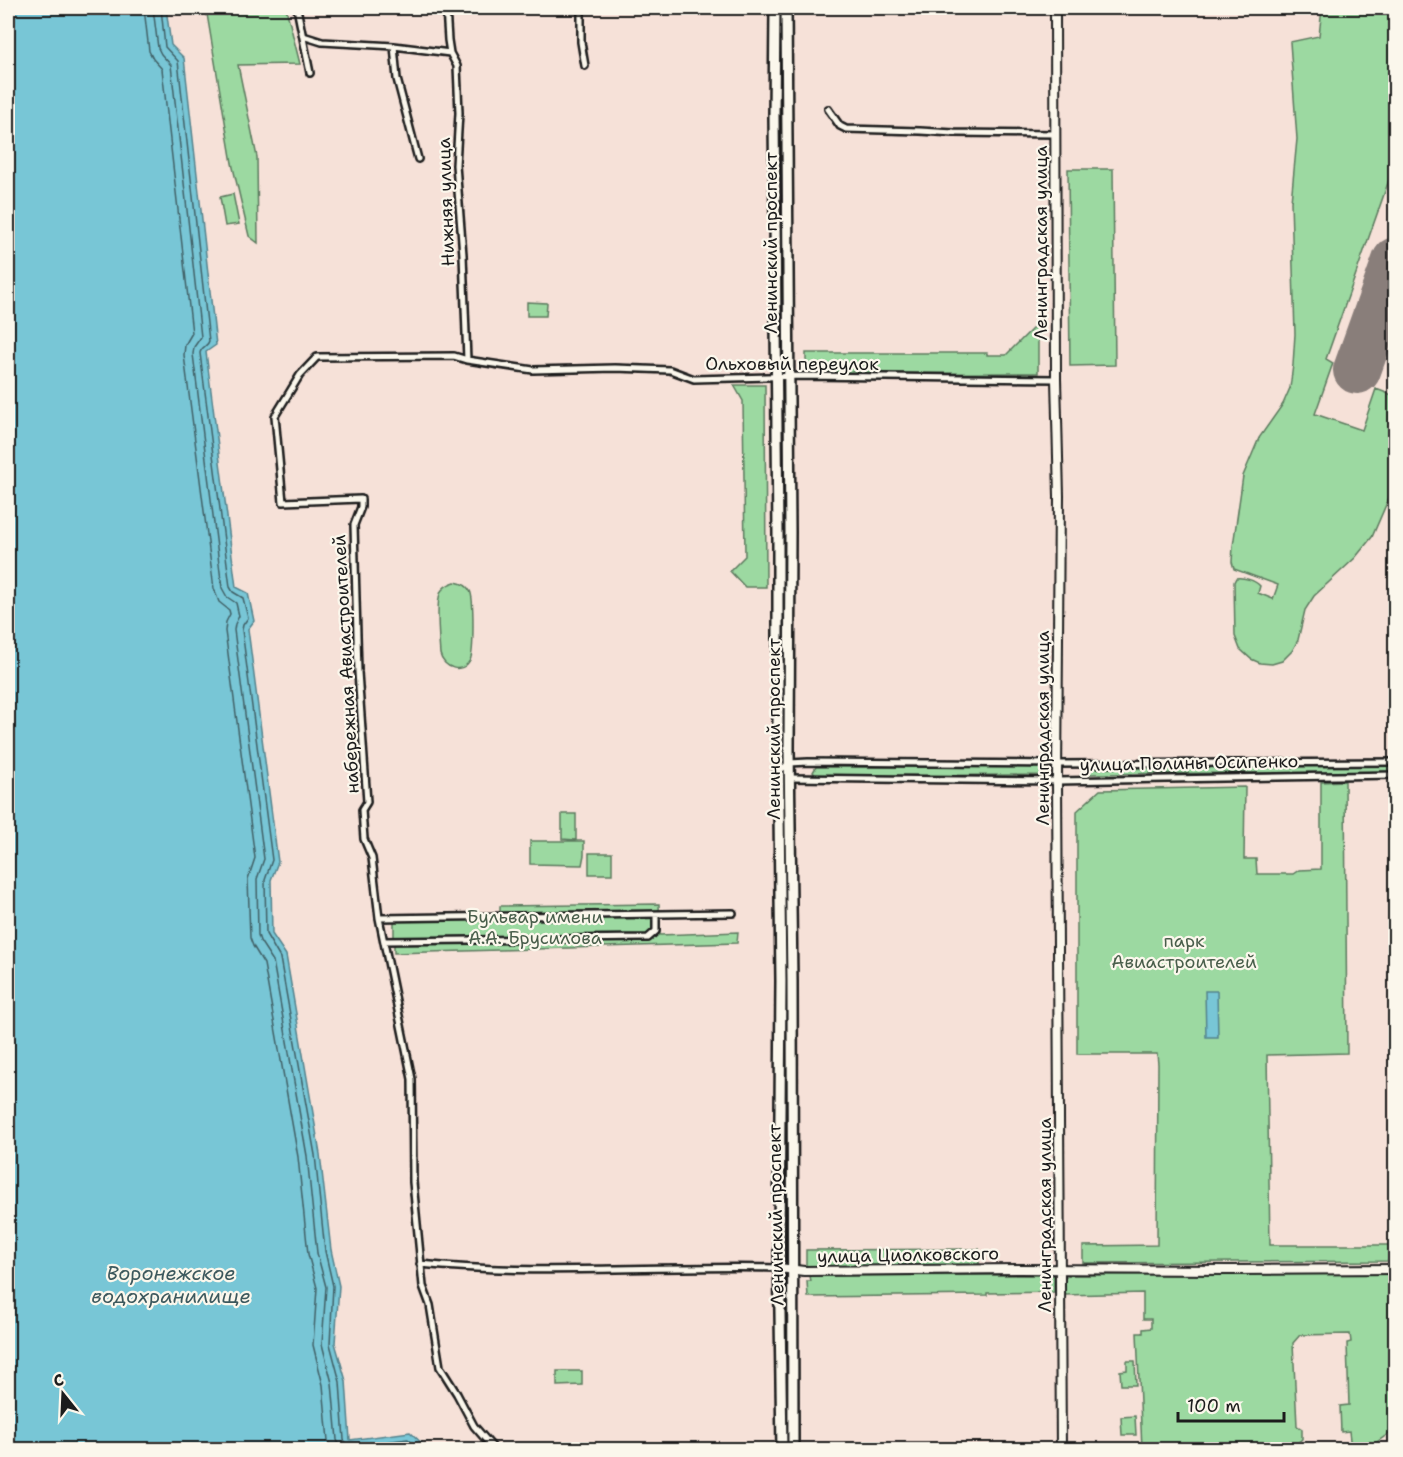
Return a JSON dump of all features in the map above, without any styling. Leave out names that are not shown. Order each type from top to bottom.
[{"type":"main road","name":"Ленинский проспект","points":[[775,8],[781,981],[779,1268],[782,1449]]},
{"type":"main road","name":"Ленинский проспект","points":[[786,8],[793,1449]]},
{"type":"main road","name":"Ленинградская улица","points":[[1055,8],[1056,379],[1059,496],[1057,781],[1061,1449]]},
{"type":"main road","name":"улица Циолковского","points":[[779,1268],[792,1270],[1395,1269]]},
{"type":"street","points":[[297,8],[310,73]]},
{"type":"street","name":"Нижняя улица","points":[[446,8],[450,52],[457,66],[459,113],[456,165],[463,255],[467,360]]},
{"type":"street","points":[[581,8],[581,42],[585,66]]},
{"type":"street","points":[[303,36],[322,42],[450,52]]},
{"type":"street","points":[[394,46],[397,79],[418,159]]},
{"type":"street","points":[[828,109],[840,126],[846,129],[1056,134]]},
{"type":"street","name":"Ольховый переулок","points":[[317,357],[454,356],[533,370],[615,368],[670,370],[694,379],[789,377],[1056,379]]},
{"type":"street","name":"набережная Авиастроителей","points":[[317,357],[300,375],[275,416],[283,502],[361,499],[361,507],[354,525],[358,672],[367,802],[362,810],[364,839],[372,858],[379,918],[412,1079],[413,1182],[423,1286],[430,1305],[440,1367],[474,1426],[495,1449]]},
{"type":"street","name":"улица Полины Осипенко","points":[[790,763],[1395,762]]},
{"type":"street","points":[[790,763],[778,770],[790,779]]},
{"type":"street","name":"улица Полины Осипенко","points":[[790,779],[1057,781],[1395,775]]},
{"type":"street","points":[[379,918],[734,913]]},
{"type":"street","points":[[384,941],[648,938],[656,931],[656,915]]},
{"type":"street","name":"улица Циолковского","points":[[420,1264],[460,1268],[513,1269],[779,1268]]},
{"type":"green space","points":[[206,8],[286,8],[300,64],[238,65],[257,157],[258,243],[249,236],[232,163]]},
{"type":"green space","points":[[1322,8],[1395,8],[1395,163],[1326,359],[1333,363],[1315,414],[1362,430],[1376,389],[1395,396],[1395,484],[1372,537],[1355,558],[1314,596],[1305,610],[1298,640],[1292,651],[1282,661],[1272,664],[1260,663],[1251,659],[1240,649],[1235,636],[1234,582],[1236,578],[1252,581],[1260,586],[1258,593],[1273,599],[1278,585],[1234,569],[1233,546],[1243,476],[1259,438],[1283,404],[1290,388],[1295,334],[1291,202],[1297,139],[1290,42],[1319,36]]},
{"type":"green space","points":[[1068,169],[1113,169],[1115,365],[1070,366]]},
{"type":"green space","points":[[233,194],[239,224],[225,226],[220,197]]},
{"type":"green space","points":[[527,302],[547,303],[546,316],[527,316]]},
{"type":"green space","points":[[1034,327],[1038,327],[1038,373],[806,374],[806,353],[987,353],[987,355],[1006,355]]},
{"type":"green space","points":[[734,385],[765,385],[766,587],[745,587],[730,571],[745,556],[743,401]]},
{"type":"green space","points":[[455,582],[464,585],[470,591],[473,614],[470,660],[467,665],[458,668],[449,666],[442,659],[438,623],[441,592],[446,586]]},
{"type":"green space","points":[[1396,765],[1395,772],[1088,774],[1088,767]]},
{"type":"green space","points":[[816,767],[1042,767],[1045,773],[1043,775],[816,776],[813,772]]},
{"type":"green space","name":"парк Авиастроителей","points":[[1345,781],[1347,1053],[1267,1055],[1270,1245],[1395,1245],[1395,1261],[1083,1263],[1083,1246],[1157,1245],[1158,1064],[1157,1054],[1077,1054],[1077,811],[1100,790],[1245,787],[1244,859],[1256,859],[1257,874],[1293,874],[1299,870],[1321,869],[1321,782]]},
{"type":"green space","points":[[562,814],[576,814],[576,840],[562,839]]},
{"type":"green space","points":[[530,841],[584,841],[582,865],[530,864]]},
{"type":"green space","points":[[589,853],[612,853],[612,874],[589,874]]},
{"type":"green space","name":"Бульвар имени А.А. Брусилова","points":[[659,904],[660,935],[738,932],[737,943],[394,953],[394,915],[500,914],[500,906]]},
{"type":"green space","points":[[979,1249],[979,1266],[806,1267],[806,1250]]},
{"type":"green space","points":[[1395,1273],[1395,1429],[1367,1449],[1351,1449],[1349,1431],[1341,1432],[1340,1406],[1349,1405],[1347,1343],[1351,1342],[1350,1334],[1300,1335],[1293,1343],[1297,1426],[1302,1429],[1302,1439],[1291,1449],[1142,1449],[1137,1333],[1143,1333],[1143,1329],[1151,1328],[1151,1319],[1143,1319],[1143,1293],[1065,1295],[1065,1278],[1069,1275]]},
{"type":"green space","points":[[1054,1275],[1054,1292],[987,1293],[987,1295],[808,1297],[807,1281],[811,1281],[810,1276]]},
{"type":"green space","points":[[1127,1361],[1135,1361],[1136,1385],[1121,1385],[1120,1371],[1127,1370]]},
{"type":"green space","points":[[557,1371],[582,1371],[582,1385],[557,1386]]},
{"type":"green space","points":[[1135,1416],[1136,1435],[1122,1435],[1121,1417]]},
{"type":"water","name":"Воронежское водохранилище","points":[[8,8],[166,8],[171,45],[184,58],[216,345],[206,352],[236,587],[248,593],[254,621],[248,629],[278,862],[271,880],[272,934],[286,955],[320,1154],[331,1250],[339,1286],[335,1343],[346,1381],[350,1440],[410,1432],[428,1449],[8,1449]]},
{"type":"water","points":[[1205,991],[1217,991],[1218,1037],[1206,1037]]},
{"type":"runway","points":[[1357,370],[1396,261]]}]
